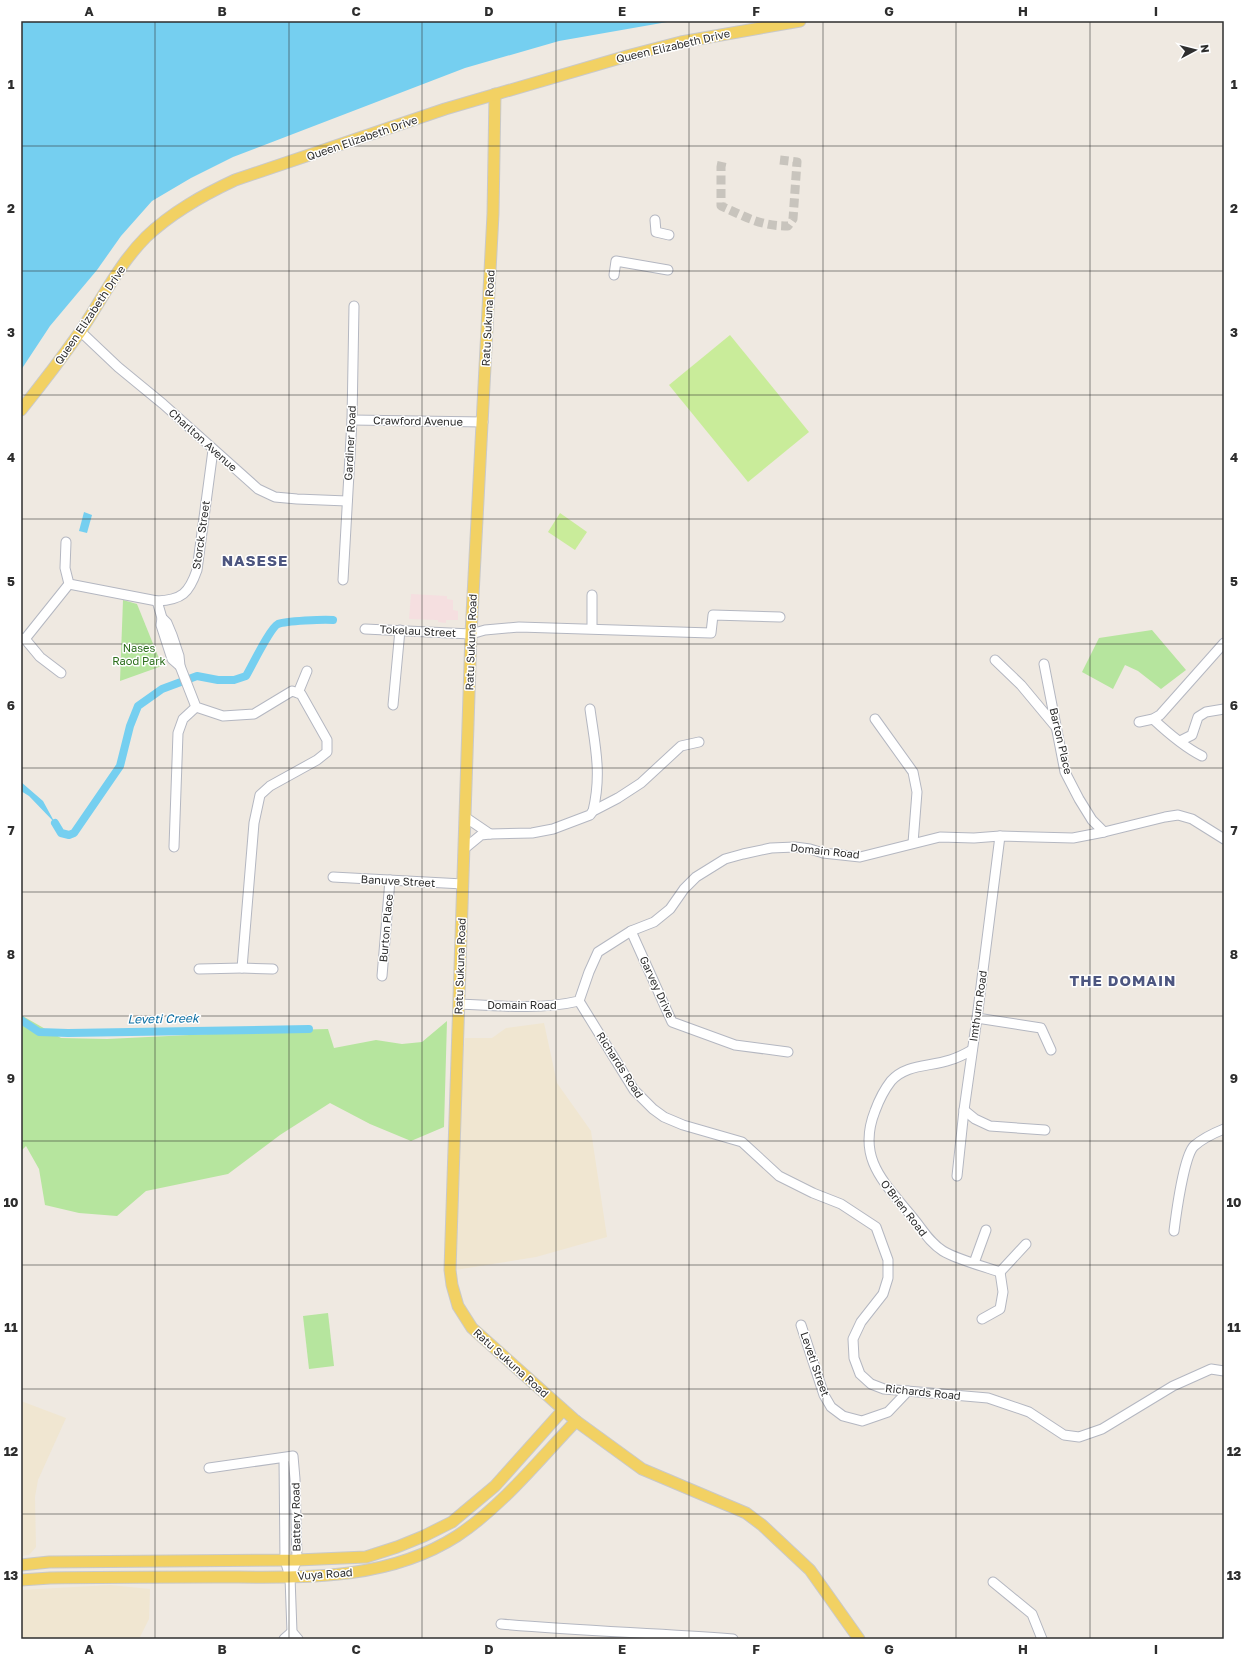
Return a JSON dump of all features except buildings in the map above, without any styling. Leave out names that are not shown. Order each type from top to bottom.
[{"type":"main road","name":"Queen Elizabeth Drive","points":[[21,410],[80,332],[111,281],[146,238],[183,208],[208,193],[235,180],[495,94],[681,42],[800,21]]},
{"type":"main road","name":"Ratu Sukuna Road","points":[[495,94],[493,214],[471,634],[452,1183],[450,1270],[452,1285],[458,1306],[472,1328],[576,1421],[642,1469],[746,1513],[762,1525],[810,1570],[859,1639]]},
{"type":"main road","name":"Vuya Road","points":[[21,1565],[49,1562],[297,1560],[366,1557],[397,1547],[452,1522],[495,1486],[563,1410]]},
{"type":"main road","name":"Vuya Road","points":[[21,1580],[50,1578],[290,1577],[333,1575],[367,1571],[394,1564],[440,1545],[482,1518],[576,1421]]},
{"type":"street","points":[[654,220],[656,232],[669,235]]},
{"type":"street","points":[[614,275],[616,261],[668,270]]},
{"type":"street","name":"Gardiner Road","points":[[343,580],[352,420],[354,306]]},
{"type":"street","name":"Charlton Avenue","points":[[80,332],[118,367],[258,488],[275,497],[297,500],[347,501]]},
{"type":"street","name":"Crawford Avenue","points":[[352,420],[483,422]]},
{"type":"street","name":"Storck Street","points":[[68,584],[158,601],[178,598],[186,593],[192,584],[197,570],[213,450]]},
{"type":"street","points":[[60,673],[40,657],[23,638],[68,584],[65,568],[66,542]]},
{"type":"street","points":[[592,595],[592,628]]},
{"type":"street","points":[[158,601],[162,618],[161,625],[172,659],[180,666],[196,707],[223,716],[254,714],[292,691],[301,694],[327,740],[327,752],[317,760],[270,786],[260,795],[254,823],[242,968]]},
{"type":"street","name":"Tokelau Street","points":[[365,629],[471,634],[485,630],[519,627],[592,628],[710,633],[713,615],[780,617]]},
{"type":"street","points":[[393,705],[400,630]]},
{"type":"street","points":[[1139,722],[1153,719],[1160,715],[1224,643]]},
{"type":"street","points":[[995,660],[1021,685],[1056,728]]},
{"type":"street","name":"Barton Place","points":[[1044,664],[1065,772],[1092,820],[1104,832]]},
{"type":"street","points":[[298,693],[307,671]]},
{"type":"street","points":[[174,847],[178,733],[183,719],[196,707]]},
{"type":"street","points":[[590,709],[598,768],[597,792],[593,811]]},
{"type":"street","points":[[1180,742],[1192,735],[1198,717],[1206,712],[1224,709]]},
{"type":"street","points":[[875,719],[913,772],[917,792],[913,843]]},
{"type":"street","points":[[1153,719],[1169,734],[1192,751],[1202,756]]},
{"type":"street","points":[[464,848],[481,836],[490,834],[532,833],[553,829],[582,819],[641,783],[681,746],[700,742]]},
{"type":"street","name":"Domain Road","points":[[459,1004],[558,1006],[579,1001],[588,972],[598,952],[631,931],[654,922],[670,909],[684,889],[696,877],[725,859],[771,848],[795,847],[830,854],[860,857],[940,837],[974,838],[1000,836],[1073,838],[1165,817],[1178,816],[1192,819],[1224,839]]},
{"type":"street","points":[[465,817],[490,834]]},
{"type":"street","name":"Imthurn Road","points":[[957,1176],[964,1110],[1000,836]]},
{"type":"street","name":"Banuve Street","points":[[333,877],[463,884]]},
{"type":"street","name":"Burton Place","points":[[382,976],[390,880]]},
{"type":"street","name":"Garvey Drive","points":[[631,931],[672,1022],[735,1045],[788,1052]]},
{"type":"street","points":[[199,969],[273,969]]},
{"type":"street","name":"Richards Road","points":[[579,1001],[634,1090],[653,1109],[664,1117],[683,1125],[742,1142],[780,1176],[802,1188],[841,1204],[876,1226],[888,1260],[888,1278],[884,1294],[861,1322],[853,1339],[854,1358],[860,1374],[871,1384],[884,1389],[988,1398],[1029,1412],[1064,1434],[1079,1437],[1102,1429],[1174,1386],[1211,1369],[1224,1371]]},
{"type":"street","points":[[977,1018],[1041,1028],[1051,1050]]},
{"type":"street","name":"O'Brien Road","points":[[972,1050],[951,1060],[931,1066],[906,1070],[891,1081],[880,1098],[872,1118],[868,1135],[870,1154],[876,1172],[890,1192],[914,1218],[931,1242],[945,1252],[1000,1272]]},
{"type":"street","points":[[964,1110],[975,1119],[990,1126],[1045,1130]]},
{"type":"street","points":[[1174,1231],[1179,1196],[1190,1152],[1194,1146],[1224,1129]]},
{"type":"street","points":[[974,1263],[986,1230]]},
{"type":"street","points":[[982,1319],[1000,1309],[1004,1292],[1000,1272],[1026,1244]]},
{"type":"street","name":"Leveti Street","points":[[801,1325],[824,1395],[831,1407],[843,1416],[862,1420],[888,1412],[908,1391]]},
{"type":"street","points":[[209,1468],[288,1457]]},
{"type":"street","name":"Battery Road","points":[[288,1457],[295,1479],[297,1560],[290,1577]]},
{"type":"street","name":"Battery Road","points":[[288,1457],[285,1560],[290,1577]]},
{"type":"street","points":[[284,1639],[295,1636],[290,1577]]},
{"type":"street","points":[[993,1582],[1032,1614],[1042,1639]]},
{"type":"street","points":[[501,1624],[646,1636],[733,1639]]},
{"type":"shaded area","points":[[411,594],[447,596],[447,599],[453,600],[453,610],[458,611],[458,620],[446,620],[446,623],[438,622],[438,620],[409,619]]},
{"type":"shaded area","points":[[544,1023],[557,1083],[591,1131],[607,1237],[536,1257],[455,1270],[465,1038],[492,1038],[506,1028]]},
{"type":"shaded area","points":[[21,1401],[66,1418],[38,1480],[35,1497],[36,1547],[29,1555],[21,1556]]},
{"type":"shaded area","points":[[110,1585],[150,1589],[149,1619],[139,1639],[21,1639],[21,1590]]},
{"type":"green space","points":[[730,335],[809,432],[748,482],[669,385]]},
{"type":"green space","points":[[560,513],[587,532],[575,550],[548,532]]},
{"type":"green space","name":"Nases Raod Park","points":[[123,600],[137,604],[162,666],[120,681]]},
{"type":"green space","points":[[1152,630],[1186,670],[1161,689],[1138,671],[1125,665],[1113,689],[1082,672],[1099,638]]},
{"type":"green space","points":[[21,1015],[61,1038],[107,1039],[328,1029],[334,1048],[376,1040],[402,1044],[422,1042],[447,1021],[444,1127],[411,1141],[370,1124],[330,1103],[280,1135],[228,1174],[146,1191],[117,1216],[79,1213],[45,1205],[39,1169],[26,1146],[21,1151]]},
{"type":"green space","points":[[328,1313],[334,1366],[309,1369],[303,1316]]},
{"type":"water","points":[[21,21],[673,21],[559,41],[465,68],[233,157],[191,178],[152,201],[121,236],[97,270],[50,326],[21,370]]},
{"type":"water","points":[[84,512],[92,515],[87,533],[79,531]]},
{"type":"water","points":[[21,782],[43,801],[55,823],[29,796],[21,791]]},
{"type":"waterway","points":[[55,823],[61,833],[69,835],[74,833],[120,766],[130,726],[138,706],[162,689],[197,676],[218,680],[234,680],[246,676],[270,632],[278,624],[305,620],[333,620]]},
{"type":"waterway","name":"Leveti Creek","points":[[21,1020],[39,1032],[68,1033],[309,1029]]},
{"type":"tunnel","points":[[722,162],[721,206],[761,223],[788,226],[793,219],[797,162],[780,160]]},
{"type":"district","name":"NASESE","points":[[255,561]]},
{"type":"district","name":"THE DOMAIN","points":[[1123,981]]}]
